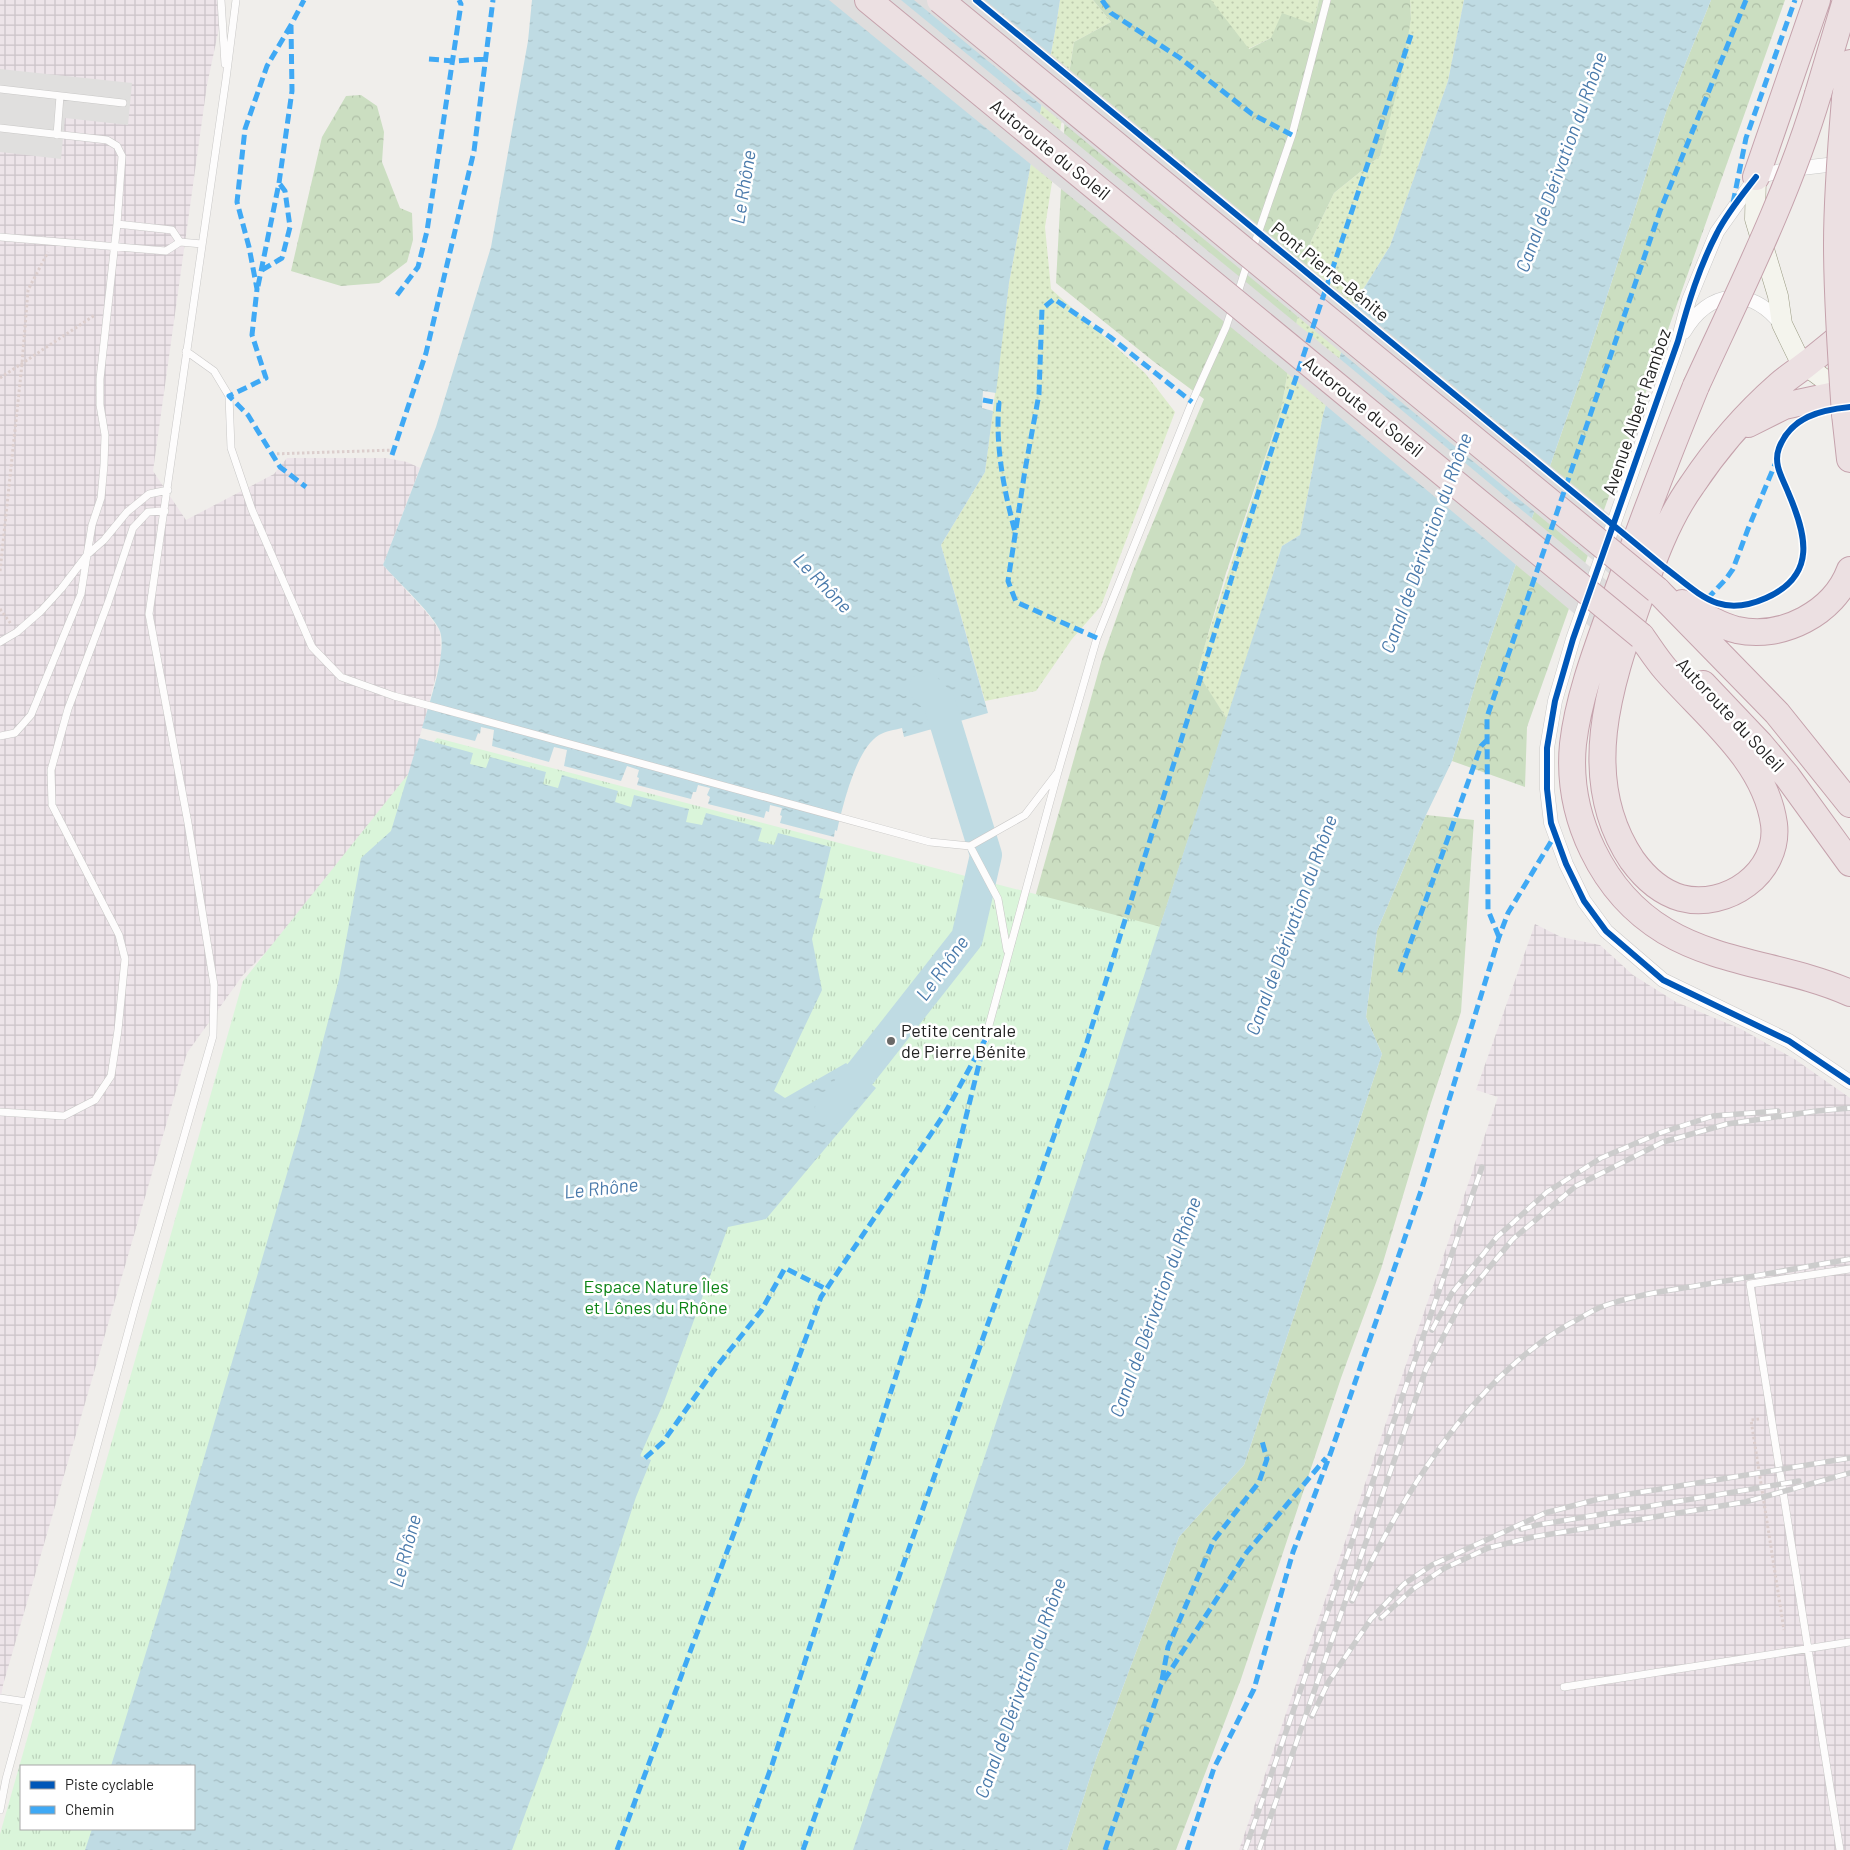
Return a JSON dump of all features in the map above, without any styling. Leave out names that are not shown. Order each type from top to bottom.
[{"type":"highway","name":"Autoroute du Soleil","points":[[868,0],[1641,636],[1675,655],[1728,709],[1787,776],[1850,863]]},
{"type":"highway","name":"Autoroute du Soleil","points":[[940,0],[1657,590],[1777,713],[1850,804]]},
{"type":"highway","points":[[1756,177],[1817,0]]},
{"type":"highway","points":[[1846,0],[1798,157],[1778,207],[1696,386],[1645,512],[1602,636],[1582,701],[1574,743],[1573,760],[1576,798],[1580,816],[1594,851],[1608,876],[1625,897],[1650,921],[1682,940],[1718,954],[1825,983],[1850,993]]},
{"type":"highway","points":[[1850,63],[1840,154],[1837,242],[1840,344],[1848,400],[1850,458]]},
{"type":"highway","points":[[1641,636],[1664,669],[1704,708],[1738,749],[1752,768],[1768,800],[1774,831],[1770,855],[1759,872],[1742,888],[1723,897],[1700,900],[1680,898],[1662,891],[1643,874],[1628,853],[1614,822],[1606,793],[1602,760],[1604,727],[1618,664],[1658,548],[1670,520],[1690,486],[1734,431],[1780,383],[1850,329]]},
{"type":"highway","points":[[1734,431],[1784,406],[1848,400]]},
{"type":"highway","points":[[1657,590],[1726,627],[1749,632],[1772,631],[1794,625],[1820,610],[1838,592],[1850,570]]},
{"type":"street","points":[[1846,164],[1785,170],[1756,177],[1755,219],[1778,296],[1782,324],[1797,355],[1804,366],[1828,382],[1848,400]]},
{"type":"street","name":"Avenue Albert Ramboz","points":[[1756,177],[1717,232],[1689,300],[1678,341],[1573,638],[1555,701],[1547,748],[1547,789],[1551,822],[1566,864],[1584,901],[1606,931],[1663,980],[1789,1041],[1850,1082]]},
{"type":"street","points":[[1678,341],[1698,314],[1712,303],[1730,297],[1747,298],[1756,302],[1765,307],[1782,324]]},
{"type":"lane","points":[[221,0],[226,79]]},
{"type":"lane","points":[[0,1810],[6,1779],[134,1313],[213,1036],[214,985],[188,823],[149,614],[236,0]]},
{"type":"lane","points":[[985,1040],[1058,772],[1097,638],[1192,402],[1226,327],[1292,135],[1327,0]]},
{"type":"lane","points":[[0,89],[123,103]]},
{"type":"lane","points":[[56,135],[60,96]]},
{"type":"lane","points":[[0,128],[107,140],[117,146],[122,156],[118,224],[100,379],[100,405],[105,435],[101,498],[92,525],[81,594],[31,716],[15,733],[0,736]]},
{"type":"lane","points":[[118,224],[172,230],[180,242]]},
{"type":"lane","points":[[0,237],[166,251],[180,242],[202,244]]},
{"type":"lane","points":[[186,350],[214,371],[229,396],[231,448],[252,510],[312,647],[341,676],[394,696],[930,842],[970,846],[1025,815],[1058,772]]},
{"type":"lane","points":[[0,642],[17,632],[41,610],[87,555],[104,540],[127,512],[149,494],[168,490]]},
{"type":"lane","points":[[0,1112],[64,1116],[95,1100],[111,1076],[125,959],[119,935],[52,806],[51,770],[68,709],[108,603],[133,528],[148,512],[165,511]]},
{"type":"lane","points":[[970,846],[998,899],[1008,953]]},
{"type":"lane","points":[[1840,1850],[1750,1284],[1850,1269]]},
{"type":"lane","points":[[1564,1687],[1850,1642]]},
{"type":"lane","points":[[0,1698],[27,1702]]},
{"type":"path","points":[[0,571],[28,290],[53,242]]},
{"type":"path","points":[[0,378],[107,307]]},
{"type":"path","points":[[272,454],[394,450]]},
{"type":"path","points":[[1771,1417],[1751,1420],[1784,1630]]},
{"type":"shaded area","points":[[0,0],[225,0],[207,85],[153,471],[186,520],[274,474],[287,458],[386,458],[407,462],[420,468],[383,565],[427,613],[440,631],[441,656],[425,719],[391,831],[361,858],[243,975],[187,1053],[3,1685],[0,1702]]},
{"type":"shaded area","points":[[0,69],[132,83],[128,125],[65,118],[61,159],[0,152]]},
{"type":"shaded area","points":[[1535,924],[1561,937],[1600,945],[1633,975],[1676,1002],[1741,1029],[1796,1060],[1850,1098],[1850,1850],[1239,1850],[1498,1097],[1476,1090]]},
{"type":"green space","points":[[1060,0],[1093,0],[1111,22],[1074,42],[1045,227],[1051,289],[1145,373],[1175,412],[1101,606],[1072,639],[1036,691],[985,701],[941,545],[985,472],[1009,283]]},
{"type":"green space","points":[[1093,0],[1211,0],[1249,49],[1271,38],[1282,13],[1313,24],[1319,0],[1410,0],[1411,19],[1401,76],[1380,156],[1334,193],[1311,241],[1281,410],[1226,573],[1197,672],[1227,719],[1108,1088],[639,1850],[994,1043],[1102,659],[1133,571],[1204,399],[1153,361],[1056,283],[1066,94],[1074,42],[1111,22]]},
{"type":"green space","points":[[1209,0],[1319,0],[1313,24],[1271,38],[1248,49]]},
{"type":"green space","points":[[1410,0],[1464,0],[1448,81],[1390,246],[1356,301],[1323,415],[1300,535],[1282,546],[1227,719],[1196,672],[1281,410],[1311,241],[1334,193],[1380,156],[1411,19]]},
{"type":"green space","points":[[1711,0],[1785,0],[1527,727],[1525,787],[1452,761],[1482,662],[1583,371],[1666,112]]},
{"type":"green space","points":[[361,95],[377,106],[384,132],[382,162],[400,208],[412,213],[413,240],[407,262],[379,283],[341,286],[291,271],[322,137],[346,96]]},
{"type":"green space","name":"Espace Nature Îles et Lônes du Rhône","points":[[437,738],[1280,958],[983,1850],[0,1850],[0,1834],[243,981]]},
{"type":"green space","points":[[1426,815],[1474,820],[1461,1012],[1429,1109],[1381,1269],[1341,1378],[1241,1679],[1176,1850],[1067,1850],[1095,1762],[1179,1537],[1244,1465],[1382,1054],[1366,1017],[1377,931]]},
{"type":"water","points":[[532,0],[1060,0],[1009,283],[996,393],[983,391],[982,408],[993,411],[985,472],[941,545],[988,713],[904,737],[902,728],[879,735],[871,742],[857,765],[834,837],[780,823],[782,808],[770,805],[769,812],[766,811],[764,818],[708,804],[710,797],[707,795],[710,788],[698,785],[691,799],[637,785],[639,770],[627,766],[621,781],[564,766],[567,750],[554,747],[549,762],[492,746],[494,730],[481,727],[480,734],[478,733],[475,741],[422,728],[440,663],[441,638],[439,629],[428,614],[383,565],[436,427],[491,247],[528,41]]},
{"type":"water","name":"Canal de Dérivation du Rhône","points":[[1464,0],[1711,0],[1666,112],[1583,371],[1482,662],[1452,761],[1426,815],[1377,931],[1366,1017],[1382,1054],[1244,1465],[1179,1537],[1095,1762],[1067,1850],[853,1850],[1108,1088],[1282,546],[1300,535],[1323,415],[1356,301],[1390,246],[1448,81]]},
{"type":"water","points":[[419,738],[473,753],[470,764],[486,768],[490,757],[546,772],[543,784],[558,788],[562,775],[618,791],[615,802],[631,807],[634,795],[689,809],[686,822],[702,825],[706,813],[762,828],[758,841],[774,845],[778,833],[831,847],[819,898],[823,899],[812,939],[822,990],[774,1091],[785,1098],[846,1063],[876,1088],[766,1219],[728,1227],[664,1402],[640,1456],[651,1460],[636,1497],[591,1634],[512,1850],[85,1850],[92,1830],[195,1830],[195,1765],[111,1765],[169,1578],[300,1129],[339,979],[361,858],[391,831]]},
{"type":"pier","points":[[829,0],[901,0],[1345,363],[1648,615],[1632,662],[1281,368]]},
{"type":"pier","points":[[914,0],[985,0],[1667,562],[1651,608]]},
{"type":"waterway","name":"Le Rhône","points":[[831,1109],[967,938],[986,855],[939,702],[925,688]]},
{"type":"railway","points":[[1259,1850],[1426,1369],[1464,1298],[1513,1239],[1576,1186],[1663,1142],[1727,1124],[1850,1108]]},
{"type":"railway","points":[[1432,1330],[1452,1293],[1497,1237],[1547,1192],[1601,1158],[1660,1133],[1713,1116],[1778,1111]]},
{"type":"railway","points":[[1245,1850],[1482,1167]]},
{"type":"railway","points":[[1352,1601],[1392,1523],[1442,1445],[1470,1409],[1501,1376],[1535,1347],[1594,1310],[1625,1299],[1850,1259]]},
{"type":"railway","points":[[1312,1716],[1329,1681],[1371,1619],[1404,1584],[1432,1565],[1545,1513],[1599,1499],[1850,1458]]},
{"type":"railway","points":[[1381,1618],[1413,1589],[1445,1568],[1488,1548],[1533,1537],[1745,1502],[1850,1473]]},
{"type":"railway","points":[[1521,1529],[1799,1481]]},
{"type":"marked path","points":[[258,286],[279,183],[292,91],[291,25],[304,0]]},
{"type":"marked path","points":[[397,295],[418,267],[427,231],[461,4],[459,0]]},
{"type":"marked path","points":[[392,455],[426,353],[474,151],[493,0]]},
{"type":"marked path","points":[[1102,0],[1111,13],[1180,58],[1252,114],[1292,135]]},
{"type":"marked path","points":[[1499,937],[1488,910],[1487,717],[1660,211],[1746,0]]},
{"type":"marked path","points":[[1733,203],[1746,138],[1795,0]]},
{"type":"marked path","points":[[291,25],[267,66],[245,129],[237,202],[249,247],[257,289],[252,335],[266,378],[229,396],[248,415],[280,467],[306,487]]},
{"type":"marked path","points":[[803,1850],[1087,1042],[1270,455],[1411,35]]},
{"type":"marked path","points":[[429,59],[454,61],[486,59]]},
{"type":"marked path","points":[[262,270],[282,258],[290,227],[285,191],[279,183]]},
{"type":"marked path","points":[[1097,638],[1016,602],[1008,581],[1039,394],[1042,309],[1054,299],[1110,337],[1192,402]]},
{"type":"marked path","points":[[983,400],[999,403],[999,452],[1007,500],[1015,532]]},
{"type":"marked path","points":[[1707,599],[1733,569],[1776,462]]},
{"type":"marked path","points":[[1400,972],[1481,746],[1486,741]]},
{"type":"marked path","points":[[1187,1850],[1214,1768],[1254,1689],[1293,1552],[1331,1452],[1422,1188],[1499,937],[1508,913],[1555,835]]},
{"type":"marked path","points":[[617,1850],[821,1297],[945,1113],[985,1040]]},
{"type":"marked path","points":[[741,1850],[772,1765],[923,1291],[982,1052]]},
{"type":"marked path","points":[[645,1458],[663,1442],[714,1370],[761,1311],[785,1268],[826,1289]]},
{"type":"marked path","points":[[1162,1680],[1168,1647],[1214,1540],[1259,1482],[1267,1459],[1262,1441]]},
{"type":"marked path","points":[[1105,1850],[1161,1685],[1247,1552],[1326,1458]]},
{"type":"cycle path","name":"Pont Pierre-Bénite","points":[[976,0],[1664,567],[1711,600],[1723,605],[1750,604],[1783,589],[1794,578],[1801,565],[1803,538],[1779,470],[1777,454],[1784,437],[1799,422],[1828,410],[1850,407]]},
{"type":"cycle path","points":[[1756,177],[1721,226],[1699,272],[1678,341],[1573,639],[1555,701],[1547,748],[1547,789],[1551,823],[1566,864],[1584,901],[1606,931],[1663,980],[1789,1041],[1850,1082]]},
{"type":"place","name":"Petite centrale de Pierre Bénite","points":[[891,1041]]}]
